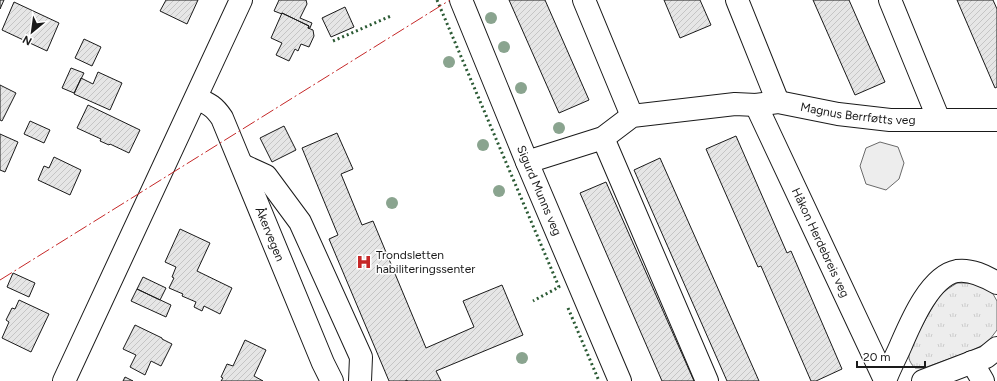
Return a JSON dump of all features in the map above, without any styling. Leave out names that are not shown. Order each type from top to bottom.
[{"type":"street","points":[[64,381],[241,0]]},
{"type":"street","name":"Sigurd Munns veg","points":[[461,0],[527,162],[620,381]]},
{"type":"street","points":[[527,162],[603,138],[632,116],[584,0]]},
{"type":"street","points":[[737,0],[778,102]]},
{"type":"street","name":"Magnus Berrføtts veg","points":[[890,0],[938,120]]},
{"type":"street","name":"Åkervegen","points":[[196,98],[209,104],[222,118],[332,381]]},
{"type":"street","name":"Magnus Berrføtts veg","points":[[632,116],[734,104],[756,105],[778,102],[838,114],[890,120],[997,120]]},
{"type":"street","name":"Håkon Herdebreis veg","points":[[756,105],[885,380]]},
{"type":"street","points":[[603,138],[707,381]]},
{"type":"street","points":[[242,165],[266,176],[300,222],[361,357],[360,381]]},
{"type":"street","name":"Håkon Herdebreis veg","points":[[885,380],[916,312],[927,294],[946,275],[957,271],[972,271],[987,276],[997,283]]},
{"type":"street","points":[[923,381],[988,357]]},
{"type":"street","points":[[983,381],[988,357]]},
{"type":"green space","points":[[957,283],[981,285],[993,294],[997,301],[997,330],[987,343],[971,351],[924,368],[915,368],[909,359],[910,350],[937,300],[946,290]]},
{"type":"shaded area","points":[[880,142],[898,147],[904,163],[899,179],[886,190],[866,184],[860,166],[866,148]]},
{"type":"building","points":[[0,0],[4,0],[0,9]]},
{"type":"building","points":[[166,0],[198,0],[187,24],[160,11]]},
{"type":"building","points":[[279,0],[306,0],[307,4],[300,18],[312,23],[310,28],[308,28],[309,26],[282,13],[274,11]]},
{"type":"building","points":[[509,0],[545,0],[589,100],[559,113]]},
{"type":"building","points":[[664,0],[700,0],[711,25],[680,38]]},
{"type":"building","points":[[813,0],[849,0],[885,82],[855,95]]},
{"type":"building","points":[[957,0],[993,0],[997,9],[997,87],[995,88]]},
{"type":"building","points":[[14,2],[59,23],[47,51],[2,30]]},
{"type":"building","points":[[345,7],[354,27],[331,37],[322,18]]},
{"type":"building","points":[[282,13],[309,26],[308,28],[313,30],[314,36],[309,47],[301,44],[298,51],[295,49],[289,61],[276,55],[282,43],[271,38]]},
{"type":"building","points":[[84,39],[101,47],[92,66],[75,58]]},
{"type":"building","points":[[71,68],[84,73],[74,93],[62,88]]},
{"type":"building","points":[[98,72],[122,83],[110,110],[74,94],[81,78],[93,84]]},
{"type":"building","points":[[0,85],[16,93],[2,121],[0,120]]},
{"type":"building","points":[[88,105],[140,130],[129,153],[100,141],[101,139],[77,128]]},
{"type":"building","points":[[30,121],[50,130],[44,143],[24,134]]},
{"type":"building","points":[[284,126],[296,150],[272,162],[260,138]]},
{"type":"building","name":"Trondsletten habiliteringssenter","points":[[337,133],[353,169],[341,174],[362,225],[373,221],[426,348],[474,327],[463,301],[502,285],[523,335],[436,371],[441,381],[389,381],[329,239],[338,235],[302,148]]},
{"type":"building","points":[[0,134],[18,142],[5,172],[0,170]]},
{"type":"building","points":[[736,136],[787,253],[791,251],[842,369],[816,381],[811,381],[761,266],[758,267],[706,149]]},
{"type":"building","points":[[54,157],[81,170],[70,195],[38,180],[44,166],[49,168]]},
{"type":"building","points":[[660,158],[759,381],[727,381],[634,170]]},
{"type":"building","points":[[606,182],[694,381],[662,381],[580,193]]},
{"type":"building","points":[[180,229],[210,243],[197,271],[232,288],[220,314],[204,306],[202,311],[194,307],[196,302],[169,288],[174,278],[172,277],[176,267],[165,262]]},
{"type":"building","points":[[13,273],[35,283],[29,297],[7,287]]},
{"type":"building","points":[[143,277],[166,288],[160,300],[137,289]]},
{"type":"building","points":[[137,289],[171,305],[166,317],[131,301]]},
{"type":"building","points":[[19,300],[49,314],[31,352],[2,338],[9,322],[6,320],[12,308],[15,309]]},
{"type":"building","points":[[135,325],[172,344],[161,366],[151,361],[145,375],[130,367],[136,355],[123,349]]},
{"type":"building","points":[[245,340],[266,350],[254,376],[263,381],[221,381],[223,378],[221,377],[227,364],[233,366]]},
{"type":"building","points":[[125,377],[133,381],[123,381]]},
{"type":"hedge","points":[[437,0],[559,287],[533,301]]},
{"type":"hedge","points":[[333,41],[391,16]]},
{"type":"hedge","points":[[568,308],[599,381]]},
{"type":"power","points":[[0,280],[450,0]]},
{"type":"place","name":"Trondsletten habiliteringssenter","points":[[364,262]]}]
